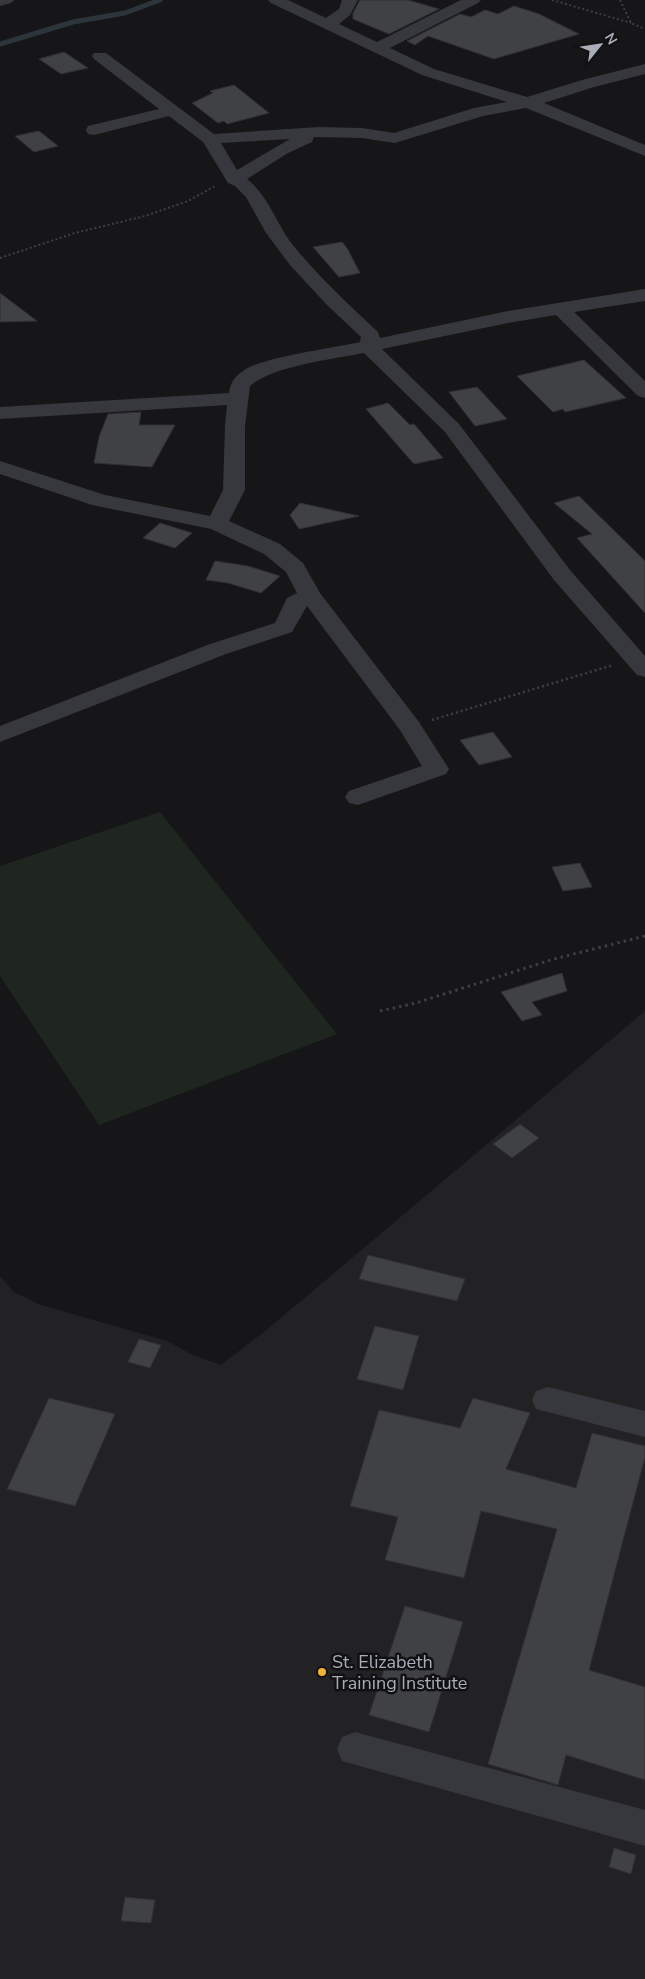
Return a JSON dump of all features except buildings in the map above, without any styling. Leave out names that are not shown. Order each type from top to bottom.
[{"type":"street","points":[[0,1],[6,0]]},
{"type":"street","points":[[276,0],[428,72],[546,109],[643,148]]},
{"type":"street","points":[[326,24],[337,20],[347,12],[350,0]]},
{"type":"street","points":[[378,48],[397,40],[424,23],[473,0]]},
{"type":"street","points":[[100,56],[210,139],[234,179],[242,182],[257,202],[274,232],[320,288],[371,336],[368,347]]},
{"type":"street","points":[[210,139],[319,132],[362,132],[395,138],[480,112],[526,103],[588,83],[645,69]]},
{"type":"street","points":[[94,130],[174,110]]},
{"type":"street","points":[[234,179],[282,149],[319,132]]},
{"type":"street","points":[[217,524],[234,490],[236,426],[240,384],[251,374],[274,366],[508,317],[645,295]]},
{"type":"street","points":[[560,309],[645,392]]},
{"type":"street","points":[[368,347],[452,428],[562,575],[640,665]]},
{"type":"street","points":[[0,413],[238,398]]},
{"type":"street","points":[[0,467],[100,500],[217,524],[272,549],[295,568],[310,595],[410,727],[437,769],[358,798]]},
{"type":"street","points":[[0,735],[218,649],[284,627],[295,603],[310,595]]},
{"type":"street","points":[[548,1400],[645,1424]]},
{"type":"street","points":[[355,1749],[645,1828]]},
{"type":"path","points":[[552,0],[631,23],[645,29]]},
{"type":"path","points":[[620,0],[631,23]]},
{"type":"path","points":[[0,258],[75,233],[145,216],[188,201],[234,179]]},
{"type":"path","points":[[410,727],[577,675],[640,665]]},
{"type":"path","points":[[380,1011],[416,1003],[554,959],[645,936]]},
{"type":"shaded area","points":[[160,812],[337,1034],[99,1125],[0,976],[0,866]]},
{"type":"shaded area","name":"St. Elizabeth Training Institute","points":[[645,1011],[645,1979],[0,1979],[0,1276],[14,1292],[41,1305],[167,1341],[193,1355],[221,1365],[270,1327]]},
{"type":"waterway","points":[[0,44],[73,22],[125,13],[160,0]]},
{"type":"place","name":"St. Elizabeth Training Institute","points":[[322,1672]]}]
